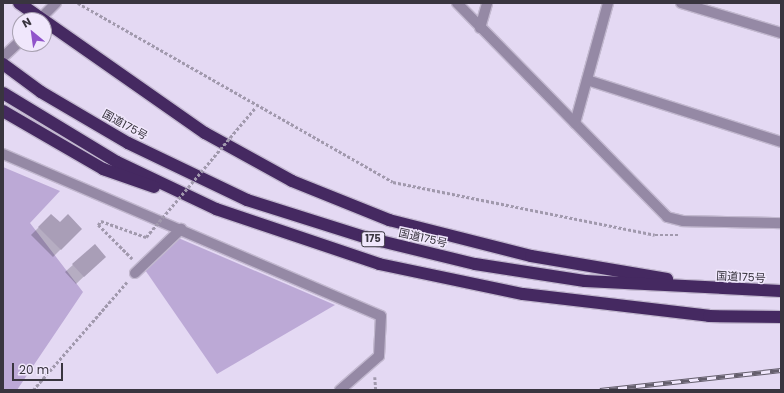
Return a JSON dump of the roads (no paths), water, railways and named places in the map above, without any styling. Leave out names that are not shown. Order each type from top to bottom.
[{"type":"highway","points":[[19,3],[31,12]]},
{"type":"highway","points":[[52,27],[205,133],[292,181],[389,220],[531,256],[728,289]]},
{"type":"highway","name":"国道175号","points":[[3,64],[42,92],[128,143],[247,200],[364,237],[475,264],[585,281],[781,291]]},
{"type":"highway","name":"175","points":[[3,93],[116,162],[216,209],[379,264],[523,294],[709,316],[781,316]]},
{"type":"highway","points":[[3,111],[103,169],[216,209]]},
{"type":"street","points":[[47,12],[56,3]]},
{"type":"street","points":[[457,3],[667,217],[683,221],[781,223]]},
{"type":"street","points":[[480,28],[487,3]]},
{"type":"street","points":[[575,123],[608,3]]},
{"type":"street","points":[[681,3],[781,33]]},
{"type":"street","points":[[3,57],[12,48]]},
{"type":"street","points":[[587,80],[781,142]]},
{"type":"street","points":[[3,154],[180,228],[381,316],[378,356],[340,390]]},
{"type":"street","points":[[138,270],[180,228]]},
{"type":"railway","points":[[600,390],[781,370]]}]
